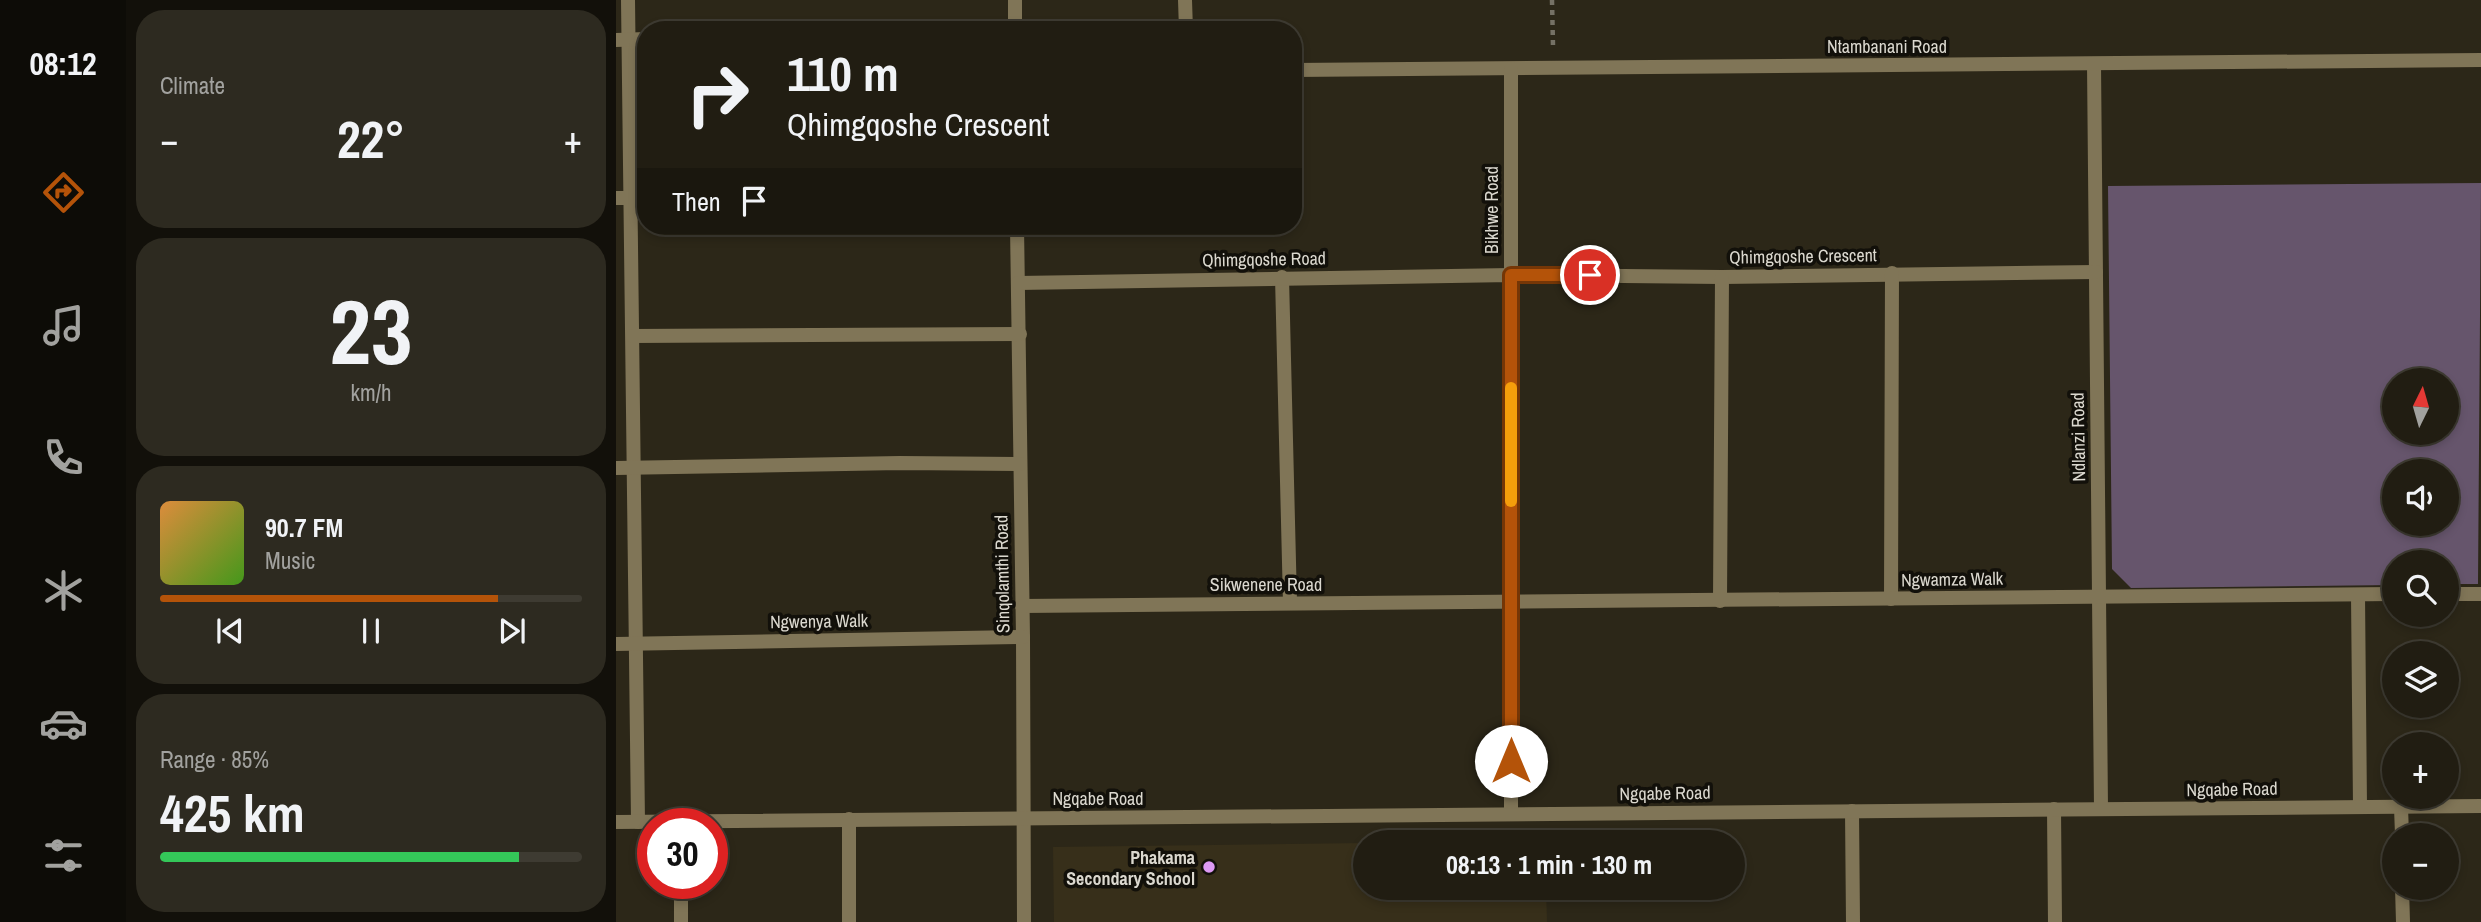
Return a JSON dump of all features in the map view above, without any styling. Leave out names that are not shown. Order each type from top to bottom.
[{"type":"street","points":[[628,0],[622,40],[637,179]]},
{"type":"street","points":[[1015,0],[1015,21]]},
{"type":"street","points":[[1185,0],[1186,21]]},
{"type":"street","name":"Ntambanani Road","points":[[1302,70],[2481,60]]},
{"type":"street","name":"Ndlanzi Road","points":[[2094,64],[2101,809]]},
{"type":"street","name":"Bikhwe Road","points":[[1511,69],[1511,814]]},
{"type":"street","points":[[616,198],[637,198]]},
{"type":"street","points":[[637,235],[633,336],[638,808]]},
{"type":"street","name":"Sinqolamthi Road","points":[[1017,235],[1024,922]]},
{"type":"street","name":"Qhimgqoshe Crescent","points":[[1511,275],[1722,277],[2096,272]]},
{"type":"street","points":[[1891,599],[1892,274]]},
{"type":"street","name":"Qhimgqoshe Road","points":[[1018,283],[1511,275]]},
{"type":"street","points":[[1282,277],[1290,603]]},
{"type":"street","points":[[1720,601],[1722,277]]},
{"type":"street","points":[[633,336],[1020,334]]},
{"type":"street","points":[[616,468],[900,463],[1020,464]]},
{"type":"street","name":"Ngwamza Walk","points":[[1511,603],[2382,594]]},
{"type":"street","points":[[2459,594],[2481,594]]},
{"type":"street","points":[[2358,595],[2360,807]]},
{"type":"street","name":"Sikwenene Road","points":[[1022,606],[1511,603]]},
{"type":"street","name":"Ngwenya Walk","points":[[616,643],[1023,637]]},
{"type":"street","name":"Ngqabe Road","points":[[2459,806],[2481,806]]},
{"type":"street","name":"Ngqabe Road","points":[[728,822],[2382,807]]},
{"type":"street","points":[[2054,809],[2055,922]]},
{"type":"street","points":[[1852,811],[1853,922]]},
{"type":"street","points":[[849,820],[849,922]]},
{"type":"street","name":"Ngqabe Road","points":[[616,822],[637,822]]},
{"type":"street","points":[[681,899],[681,922]]},
{"type":"street","points":[[2403,900],[2403,922]]},
{"type":"path","points":[[1552,0],[1553,68]]},
{"type":"shaded area","points":[[2481,183],[2478,584],[2459,584],[2459,550],[2382,550],[2382,585],[2131,588],[2112,569],[2108,186]]},
{"type":"shaded area","name":"Phakama Secondary School","points":[[1353,843],[1353,900],[1546,900],[1547,922],[1054,922],[1053,847]]},
{"type":"slow traffic","points":[[1511,388],[1511,501]]},
{"type":"place","name":"Phakama Secondary School","points":[[1209,867]]},
{"type":"route","points":[[1511,761],[1511,275],[1590,275]]}]
